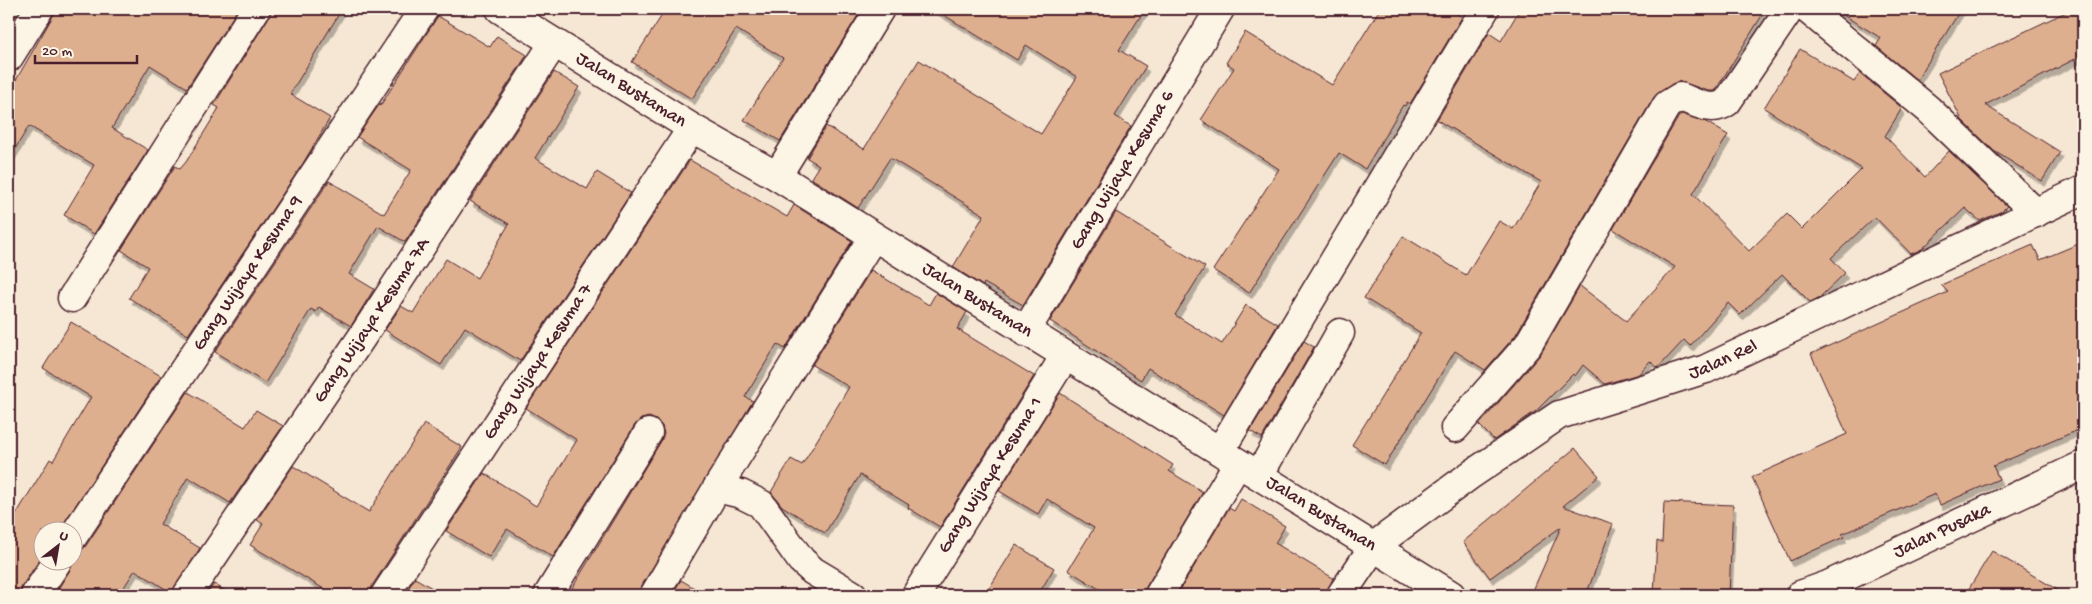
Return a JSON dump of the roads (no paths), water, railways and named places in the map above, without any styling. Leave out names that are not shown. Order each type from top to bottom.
[{"type":"street","points":[[9,57],[39,9]]},
{"type":"street","points":[[72,298],[256,9]]},
{"type":"street","name":"Gang Wijaya Kesuma 9","points":[[82,523],[424,9]]},
{"type":"street","points":[[777,176],[880,9]]},
{"type":"street","name":"Gang Wijaya Kesuma 6","points":[[1025,332],[1220,9]]},
{"type":"street","points":[[1159,595],[1239,463],[1485,9]]},
{"type":"street","points":[[1455,428],[1528,345],[1667,105],[1680,97],[1711,108],[1720,107],[1727,102],[1790,9]]},
{"type":"street","points":[[1807,9],[1928,109],[2036,213]]},
{"type":"street","name":"Jalan Bustaman","points":[[510,11],[554,43],[692,128],[777,176],[1025,332],[1451,595]]},
{"type":"street","name":"Gang Wijaya Kesuma 7A","points":[[186,595],[362,337],[554,43]]},
{"type":"street","name":"Gang Wijaya Kesuma 7","points":[[384,595],[692,128]]},
{"type":"street","name":"Jalan Rel","points":[[1341,595],[1374,546],[1469,476],[1559,415],[1706,369],[2083,190]]},
{"type":"street","points":[[654,595],[717,488],[873,237]]},
{"type":"street","points":[[1239,463],[1340,333]]},
{"type":"street","name":"Gang Wijaya Kesuma 1","points":[[916,595],[1065,356]]},
{"type":"street","points":[[548,595],[648,433]]},
{"type":"street","name":"Jalan Pusaka","points":[[1800,595],[1828,585],[2083,466]]},
{"type":"street","points":[[717,488],[746,496],[762,504],[801,560],[812,571],[853,595]]},
{"type":"street","points":[[35,595],[50,572]]}]
